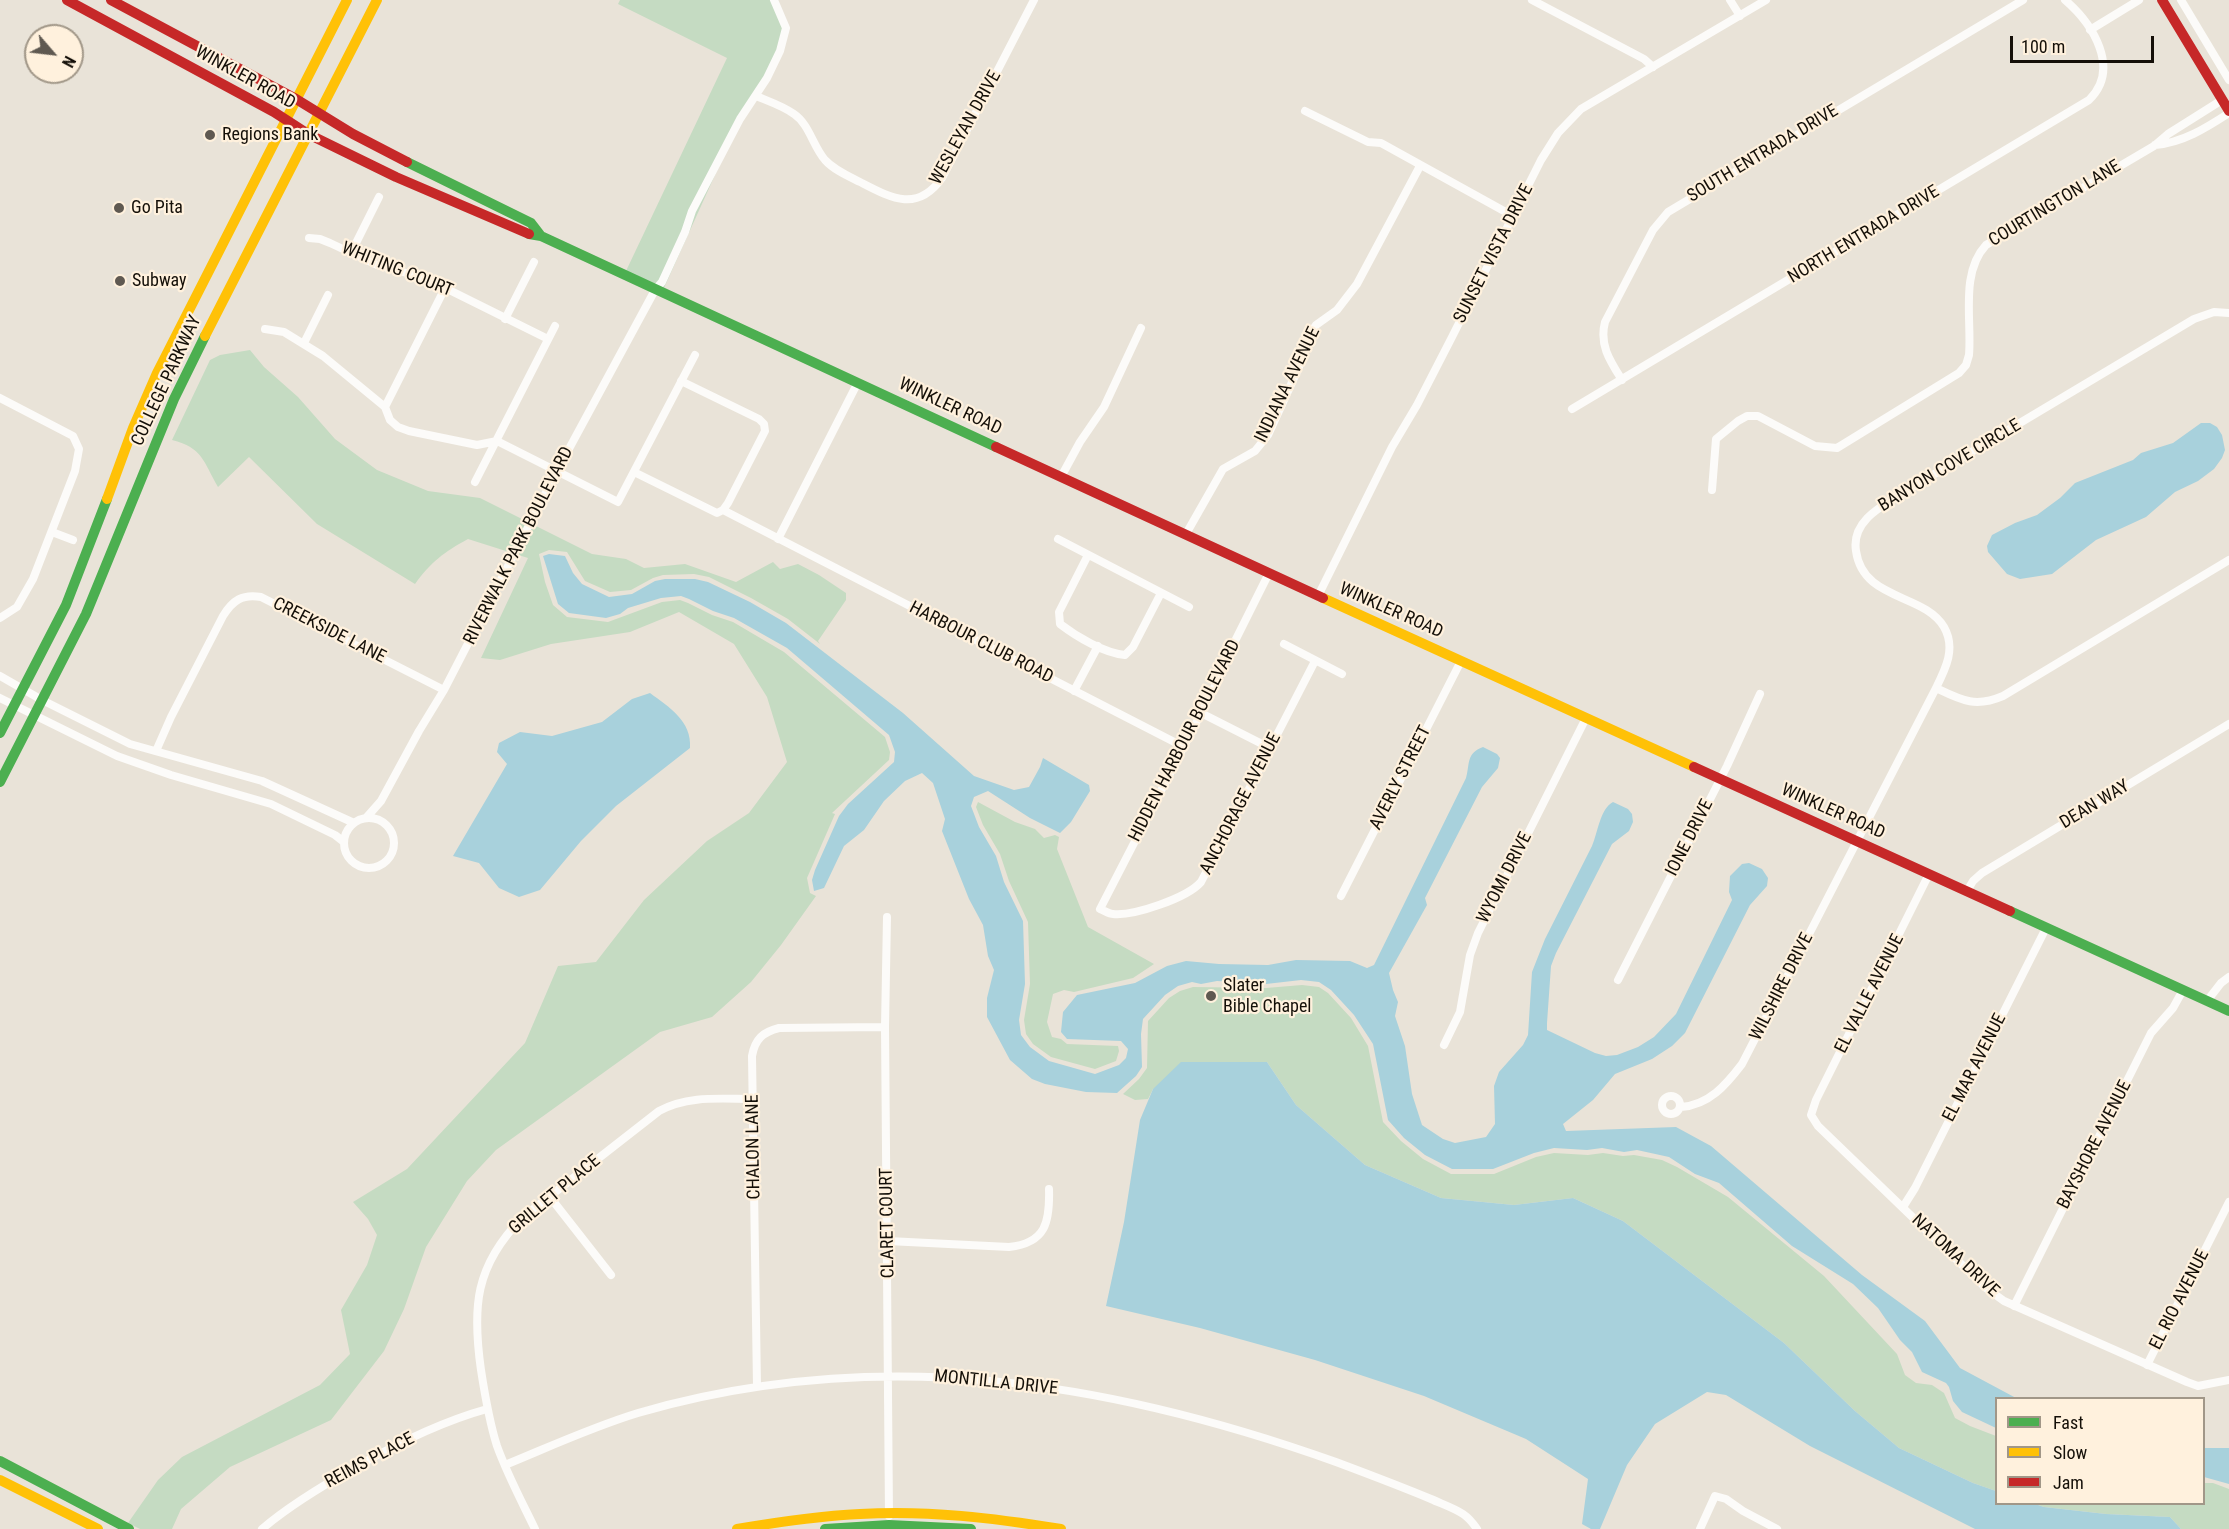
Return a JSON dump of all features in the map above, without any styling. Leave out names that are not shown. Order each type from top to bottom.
[{"type":"street","name":"WINKLER ROAD","points":[[67,0],[286,118],[308,134],[451,202],[525,233],[541,236],[1318,596],[2229,1011]]},
{"type":"street","name":"WINKLER ROAD","points":[[111,0],[296,99],[374,146],[531,223],[541,236]]},
{"type":"street","name":"COLLEGE PARKWAY","points":[[0,733],[81,570],[133,428],[157,373],[347,0]]},
{"type":"street","name":"COLLEGE PARKWAY","points":[[0,782],[86,614],[188,369],[376,0]]},
{"type":"street","name":"RIVERWALK PARK BOULEVARD","points":[[366,818],[381,801],[444,690],[556,471],[655,290],[662,282],[685,232],[692,210],[734,129],[756,96],[780,51],[786,28],[774,0]]},
{"type":"street","name":"WESLEYAN DRIVE","points":[[756,96],[795,114],[806,127],[824,158],[834,168],[891,198],[915,199],[930,191],[942,178],[1034,0]]},
{"type":"street","points":[[1532,0],[1644,59],[1653,67]]},
{"type":"street","points":[[1730,0],[1740,16]]},
{"type":"street","name":"SUNSET VISTA DRIVE","points":[[1318,596],[1392,447],[1418,405],[1541,160],[1565,123],[1581,109],[1766,0]]},
{"type":"street","name":"SOUTH ENTRADA DRIVE","points":[[1622,380],[1603,343],[1602,333],[1605,322],[1647,240],[1668,212],[2023,0]]},
{"type":"street","points":[[2065,0],[2090,30],[2139,0]]},
{"type":"street","points":[[2162,0],[2229,112]]},
{"type":"street","points":[[2181,0],[2229,80]]},
{"type":"street","name":"NORTH ENTRADA DRIVE","points":[[1572,409],[2089,100],[2096,92],[2105,72],[2101,51],[2090,30]]},
{"type":"street","name":"COURTINGTON LANE","points":[[1712,490],[1716,439],[1747,417],[1758,416],[1815,446],[1837,448],[1959,373],[1966,365],[1969,355],[1971,274],[1978,253],[1996,237],[2154,146],[2168,134],[2223,100]]},
{"type":"street","points":[[1305,111],[1368,142],[1381,143],[1513,216]]},
{"type":"street","name":"COURTINGTON LANE","points":[[2154,146],[2171,144],[2229,112]]},
{"type":"street","name":"INDIANA AVENUE","points":[[1186,534],[1223,469],[1255,451],[1268,435],[1299,367],[1308,337],[1316,325],[1337,310],[1357,284],[1420,166]]},
{"type":"street","points":[[351,253],[379,197]]},
{"type":"street","name":"WHITING COURT","points":[[309,238],[320,239],[377,265],[413,273],[548,339]]},
{"type":"street","points":[[505,319],[534,262]]},
{"type":"street","points":[[385,407],[445,288]]},
{"type":"street","points":[[304,343],[328,295]]},
{"type":"street","name":"BANYON COVE CIRCLE","points":[[1856,841],[1936,688],[1949,658],[1950,648],[1944,626],[1928,612],[1876,585],[1862,569],[1855,547],[1857,537],[1867,518],[1906,491],[2194,319],[2214,312],[2229,313]]},
{"type":"street","points":[[475,482],[555,326]]},
{"type":"street","points":[[1061,477],[1080,442],[1104,407],[1141,328]]},
{"type":"street","points":[[265,329],[284,332],[342,370],[385,407],[390,420],[398,427],[477,445],[497,441],[618,502],[694,355]]},
{"type":"street","points":[[681,381],[759,418],[764,424],[765,431],[723,510]]},
{"type":"street","points":[[778,539],[858,382]]},
{"type":"street","points":[[0,398],[66,432],[77,442],[79,449],[78,460],[52,532],[23,599],[8,615],[0,618]]},
{"type":"street","name":"HARBOUR CLUB ROAD","points":[[634,472],[717,513],[723,510],[1184,747]]},
{"type":"street","points":[[52,532],[73,540]]},
{"type":"street","points":[[1058,539],[1189,607]]},
{"type":"street","points":[[1088,555],[1059,612],[1060,624],[1098,646],[1115,654],[1125,655],[1133,647],[1161,593]]},
{"type":"street","points":[[1936,688],[1971,702],[1982,703],[2002,696],[2229,560]]},
{"type":"street","name":"HIDDEN HARBOUR BOULEVARD","points":[[1100,909],[1184,747],[1269,573]]},
{"type":"street","name":"CREEKSIDE LANE","points":[[156,751],[223,616],[238,598],[249,595],[261,597],[444,690]]},
{"type":"street","points":[[1284,644],[1342,674]]},
{"type":"street","points":[[1074,691],[1098,646]]},
{"type":"street","name":"ANCHORAGE AVENUE","points":[[1100,909],[1111,914],[1129,913],[1184,896],[1194,890],[1206,873],[1315,661]]},
{"type":"street","name":"AVERLY STREET","points":[[1341,896],[1461,661]]},
{"type":"street","points":[[0,676],[120,739],[262,781],[354,823]]},
{"type":"street","name":"IONE DRIVE","points":[[1618,980],[1720,779],[1760,694]]},
{"type":"street","points":[[0,698],[139,764],[271,804],[335,835],[344,842]]},
{"type":"street","points":[[1201,713],[1270,748]]},
{"type":"street","name":"WYOMI DRIVE","points":[[1444,1045],[1460,1012],[1470,955],[1478,933],[1586,718]]},
{"type":"street","name":"DEAN WAY","points":[[1967,891],[1982,873],[2229,724]]},
{"type":"street","points":[[381,801],[382,822]]},
{"type":"street","points":[[366,818],[382,822],[390,830],[394,845],[390,855],[379,866],[364,868],[353,863],[348,857],[344,842],[349,828],[366,818]]},
{"type":"street","name":"WILSHIRE DRIVE","points":[[1681,1107],[1692,1106],[1714,1095],[1742,1064],[1856,841]]},
{"type":"street","name":"EL VALLE AVENUE","points":[[1811,1115],[1816,1100],[1929,874]]},
{"type":"street","name":"CLARET COURT","points":[[886,917],[889,1527]]},
{"type":"street","name":"EL MAR AVENUE","points":[[1903,1207],[1915,1188],[2046,928]]},
{"type":"street","points":[[2207,1001],[2221,982],[2229,977]]},
{"type":"street","name":"BAYSHORE AVENUE","points":[[2014,1306],[2151,1033],[2174,1008],[2183,990]]},
{"type":"street","name":"CHALON LANE","points":[[758,1386],[754,1046],[768,1030],[779,1028],[885,1027]]},
{"type":"street","name":"GRILLET PLACE","points":[[535,1529],[505,1465],[487,1409],[476,1325],[480,1288],[494,1255],[522,1218],[649,1118],[669,1105],[689,1099],[753,1099]]},
{"type":"street","name":"NATOMA DRIVE","points":[[1811,1115],[1818,1126],[1986,1288],[2014,1306],[2198,1386],[2229,1380]]},
{"type":"street","points":[[888,1241],[1009,1247],[1024,1244],[1038,1236],[1047,1223],[1050,1207],[1049,1189]]},
{"type":"street","points":[[550,1197],[612,1275]]},
{"type":"street","name":"EL RIO AVENUE","points":[[2147,1365],[2229,1202]]},
{"type":"street","name":"MONTILLA DRIVE","points":[[505,1465],[636,1414],[682,1401],[758,1386],[836,1377],[889,1375],[971,1378],[1121,1401],[1197,1419],[1301,1450],[1358,1470],[1453,1509],[1463,1514],[1476,1527]]},
{"type":"street","name":"REIMS PLACE","points":[[262,1529],[298,1502],[375,1456],[453,1419],[487,1409]]},
{"type":"street","points":[[0,1461],[129,1529]]},
{"type":"street","points":[[0,1480],[98,1529]]},
{"type":"street","points":[[1700,1529],[1715,1496],[1726,1499],[1777,1529]]},
{"type":"street","points":[[745,1528],[813,1517],[890,1512],[983,1517],[1061,1529]]},
{"type":"street","points":[[825,1529],[889,1527],[971,1529]]},
{"type":"green space","points":[[620,0],[778,0],[786,34],[778,60],[738,124],[664,288],[626,271],[727,58],[618,4]]},
{"type":"green space","points":[[250,350],[264,367],[298,397],[335,439],[377,470],[428,491],[480,498],[592,554],[626,559],[644,568],[685,564],[736,582],[773,562],[780,569],[798,564],[819,575],[846,593],[846,600],[818,641],[820,644],[788,619],[709,577],[694,574],[663,575],[631,590],[610,592],[585,581],[567,552],[549,550],[539,554],[553,605],[567,617],[608,622],[662,602],[680,600],[688,603],[733,622],[784,652],[885,737],[890,752],[889,760],[832,813],[835,814],[807,878],[810,893],[816,896],[751,982],[712,1017],[660,1032],[496,1150],[467,1181],[426,1247],[404,1309],[384,1351],[331,1420],[230,1467],[181,1509],[172,1529],[140,1529],[128,1523],[158,1480],[182,1457],[320,1385],[350,1354],[341,1310],[367,1265],[377,1235],[368,1219],[353,1202],[407,1169],[525,1043],[558,966],[596,962],[644,900],[707,841],[749,813],[787,762],[767,697],[734,644],[679,612],[630,632],[551,644],[500,660],[481,658],[528,558],[468,539],[438,558],[415,584],[317,524],[249,457],[218,487],[201,457],[190,447],[172,440],[210,360],[220,355]]},
{"type":"green space","points":[[978,802],[1015,822],[1035,829],[1044,838],[1055,835],[1059,837],[1057,849],[1088,927],[1154,964],[1133,978],[1074,992],[1064,990],[1053,994],[1047,1022],[1052,1037],[1061,1039],[1067,1044],[1118,1046],[1116,1061],[1095,1069],[1051,1057],[1033,1044],[1026,1034],[1024,1020],[1030,984],[1028,922],[1009,881],[1000,854],[983,825],[976,807]]},
{"type":"green space","points":[[1302,985],[1319,987],[1328,993],[1351,1018],[1368,1046],[1383,1122],[1423,1159],[1451,1174],[1494,1174],[1536,1157],[1554,1153],[1634,1155],[1662,1160],[1728,1197],[1824,1276],[1897,1354],[1905,1375],[1916,1383],[1932,1385],[1944,1393],[1955,1418],[1995,1436],[1995,1491],[1973,1483],[1899,1448],[1855,1411],[1784,1343],[1623,1221],[1573,1198],[1514,1205],[1441,1198],[1365,1165],[1296,1105],[1267,1062],[1153,1089],[1148,1099],[1135,1100],[1123,1094],[1147,1068],[1148,1021],[1169,998],[1193,987],[1266,988]]},
{"type":"green space","points":[[2205,1483],[2213,1483],[2229,1489],[2229,1529],[2181,1529],[2170,1517],[2106,1514],[2038,1505],[2205,1505]]},
{"type":"water","points":[[2201,423],[2210,423],[2217,427],[2222,435],[2225,450],[2214,469],[2198,481],[2175,492],[2146,517],[2096,540],[2052,574],[2020,579],[2007,574],[1988,552],[1987,546],[1992,535],[2037,515],[2060,498],[2075,483],[2133,460],[2141,453],[2173,443]]},
{"type":"water","points":[[549,554],[565,556],[573,573],[582,584],[609,597],[632,594],[655,581],[665,579],[695,579],[708,582],[750,602],[786,623],[903,713],[974,776],[1014,790],[1029,787],[1043,758],[1089,785],[1090,791],[1071,822],[1060,833],[1030,818],[988,791],[974,797],[971,806],[979,827],[996,856],[1004,882],[1023,921],[1025,984],[1019,1020],[1021,1035],[1030,1047],[1049,1061],[1095,1074],[1119,1065],[1126,1058],[1128,1049],[1121,1041],[1067,1039],[1061,1032],[1063,1012],[1077,995],[1135,983],[1167,966],[1186,961],[1268,965],[1296,960],[1350,961],[1367,968],[1374,965],[1466,778],[1471,756],[1483,747],[1500,758],[1498,768],[1482,787],[1425,898],[1427,905],[1389,973],[1398,1002],[1395,1016],[1405,1046],[1412,1094],[1422,1125],[1443,1139],[1455,1143],[1486,1137],[1495,1124],[1494,1086],[1499,1072],[1523,1045],[1528,1035],[1532,972],[1545,939],[1592,846],[1602,815],[1609,805],[1613,802],[1628,809],[1632,814],[1633,822],[1629,831],[1612,844],[1556,953],[1551,966],[1547,1023],[1547,1030],[1595,1053],[1606,1056],[1617,1055],[1638,1047],[1654,1037],[1676,1014],[1732,900],[1729,892],[1730,876],[1742,864],[1749,863],[1762,869],[1768,878],[1767,886],[1750,905],[1685,1033],[1672,1046],[1652,1059],[1615,1074],[1593,1100],[1563,1124],[1566,1131],[1676,1127],[1711,1146],[1862,1275],[1925,1321],[1960,1368],[2014,1397],[1995,1397],[1995,1428],[1962,1412],[1953,1401],[1946,1383],[1922,1372],[1912,1352],[1900,1340],[1878,1308],[1853,1284],[1792,1246],[1719,1183],[1695,1174],[1669,1157],[1637,1150],[1624,1152],[1602,1148],[1587,1150],[1554,1148],[1493,1169],[1452,1169],[1425,1155],[1404,1138],[1388,1120],[1373,1044],[1354,1015],[1331,990],[1319,982],[1301,980],[1266,984],[1217,981],[1201,984],[1192,982],[1178,986],[1165,995],[1143,1019],[1142,1067],[1136,1076],[1117,1093],[1086,1092],[1045,1084],[1032,1079],[1010,1060],[987,1017],[987,998],[994,970],[988,956],[983,925],[969,899],[942,831],[945,819],[933,783],[922,773],[905,781],[884,801],[864,830],[844,846],[824,888],[814,891],[812,880],[815,870],[839,816],[848,804],[894,762],[895,752],[889,735],[787,648],[734,618],[689,599],[681,596],[661,598],[628,608],[620,614],[606,618],[569,613],[558,604],[543,556]]},
{"type":"water","points":[[650,693],[672,709],[683,722],[690,738],[690,748],[616,806],[581,841],[540,890],[519,897],[499,888],[479,863],[453,856],[507,764],[497,752],[499,743],[520,732],[552,736],[602,722],[632,699]]},
{"type":"water","points":[[1181,1062],[1267,1062],[1296,1105],[1365,1165],[1441,1198],[1514,1205],[1573,1198],[1623,1221],[1784,1343],[1855,1411],[1899,1448],[1973,1483],[1995,1491],[1995,1505],[2038,1505],[2106,1514],[2170,1517],[2181,1529],[1975,1529],[1810,1446],[1726,1395],[1707,1392],[1655,1424],[1627,1465],[1600,1529],[1591,1529],[1582,1524],[1588,1479],[1526,1439],[1424,1396],[1315,1360],[1200,1328],[1106,1306],[1124,1222],[1140,1120],[1153,1089]]},
{"type":"water","points":[[2205,1448],[2229,1448],[2229,1484],[2205,1477]]},
{"type":"traffic: fast","points":[[407,162],[531,223],[541,236]]},
{"type":"traffic: fast","points":[[529,234],[541,236],[996,447]]},
{"type":"traffic: fast","points":[[0,782],[86,614],[174,399],[205,336]]},
{"type":"traffic: fast","points":[[0,733],[66,605],[107,499]]},
{"type":"traffic: fast","points":[[2010,911],[2229,1011]]},
{"type":"traffic: fast","points":[[0,1461],[129,1529]]},
{"type":"traffic: fast","points":[[825,1529],[889,1525],[971,1529]]},
{"type":"traffic: slow","points":[[107,499],[133,428],[157,373],[347,0]]},
{"type":"traffic: slow","points":[[205,336],[377,0]]},
{"type":"traffic: slow","points":[[1323,598],[1694,767]]},
{"type":"traffic: slow","points":[[0,1480],[98,1529]]},
{"type":"traffic: slow","points":[[737,1529],[814,1518],[885,1513],[961,1516],[1061,1529]]},
{"type":"traffic: jam","points":[[67,0],[274,112],[308,134],[396,177],[529,234]]},
{"type":"traffic: jam","points":[[111,0],[296,99],[353,134],[407,162]]},
{"type":"traffic: jam","points":[[2162,0],[2229,111]]},
{"type":"traffic: jam","points":[[996,447],[1323,598]]},
{"type":"traffic: jam","points":[[1694,767],[2010,911]]},
{"type":"place","name":"Regions Bank","points":[[210,135]]},
{"type":"place","name":"Go Pita","points":[[119,208]]},
{"type":"place","name":"Subway","points":[[120,281]]},
{"type":"place","name":"Slater Bible Chapel","points":[[1211,996]]}]
